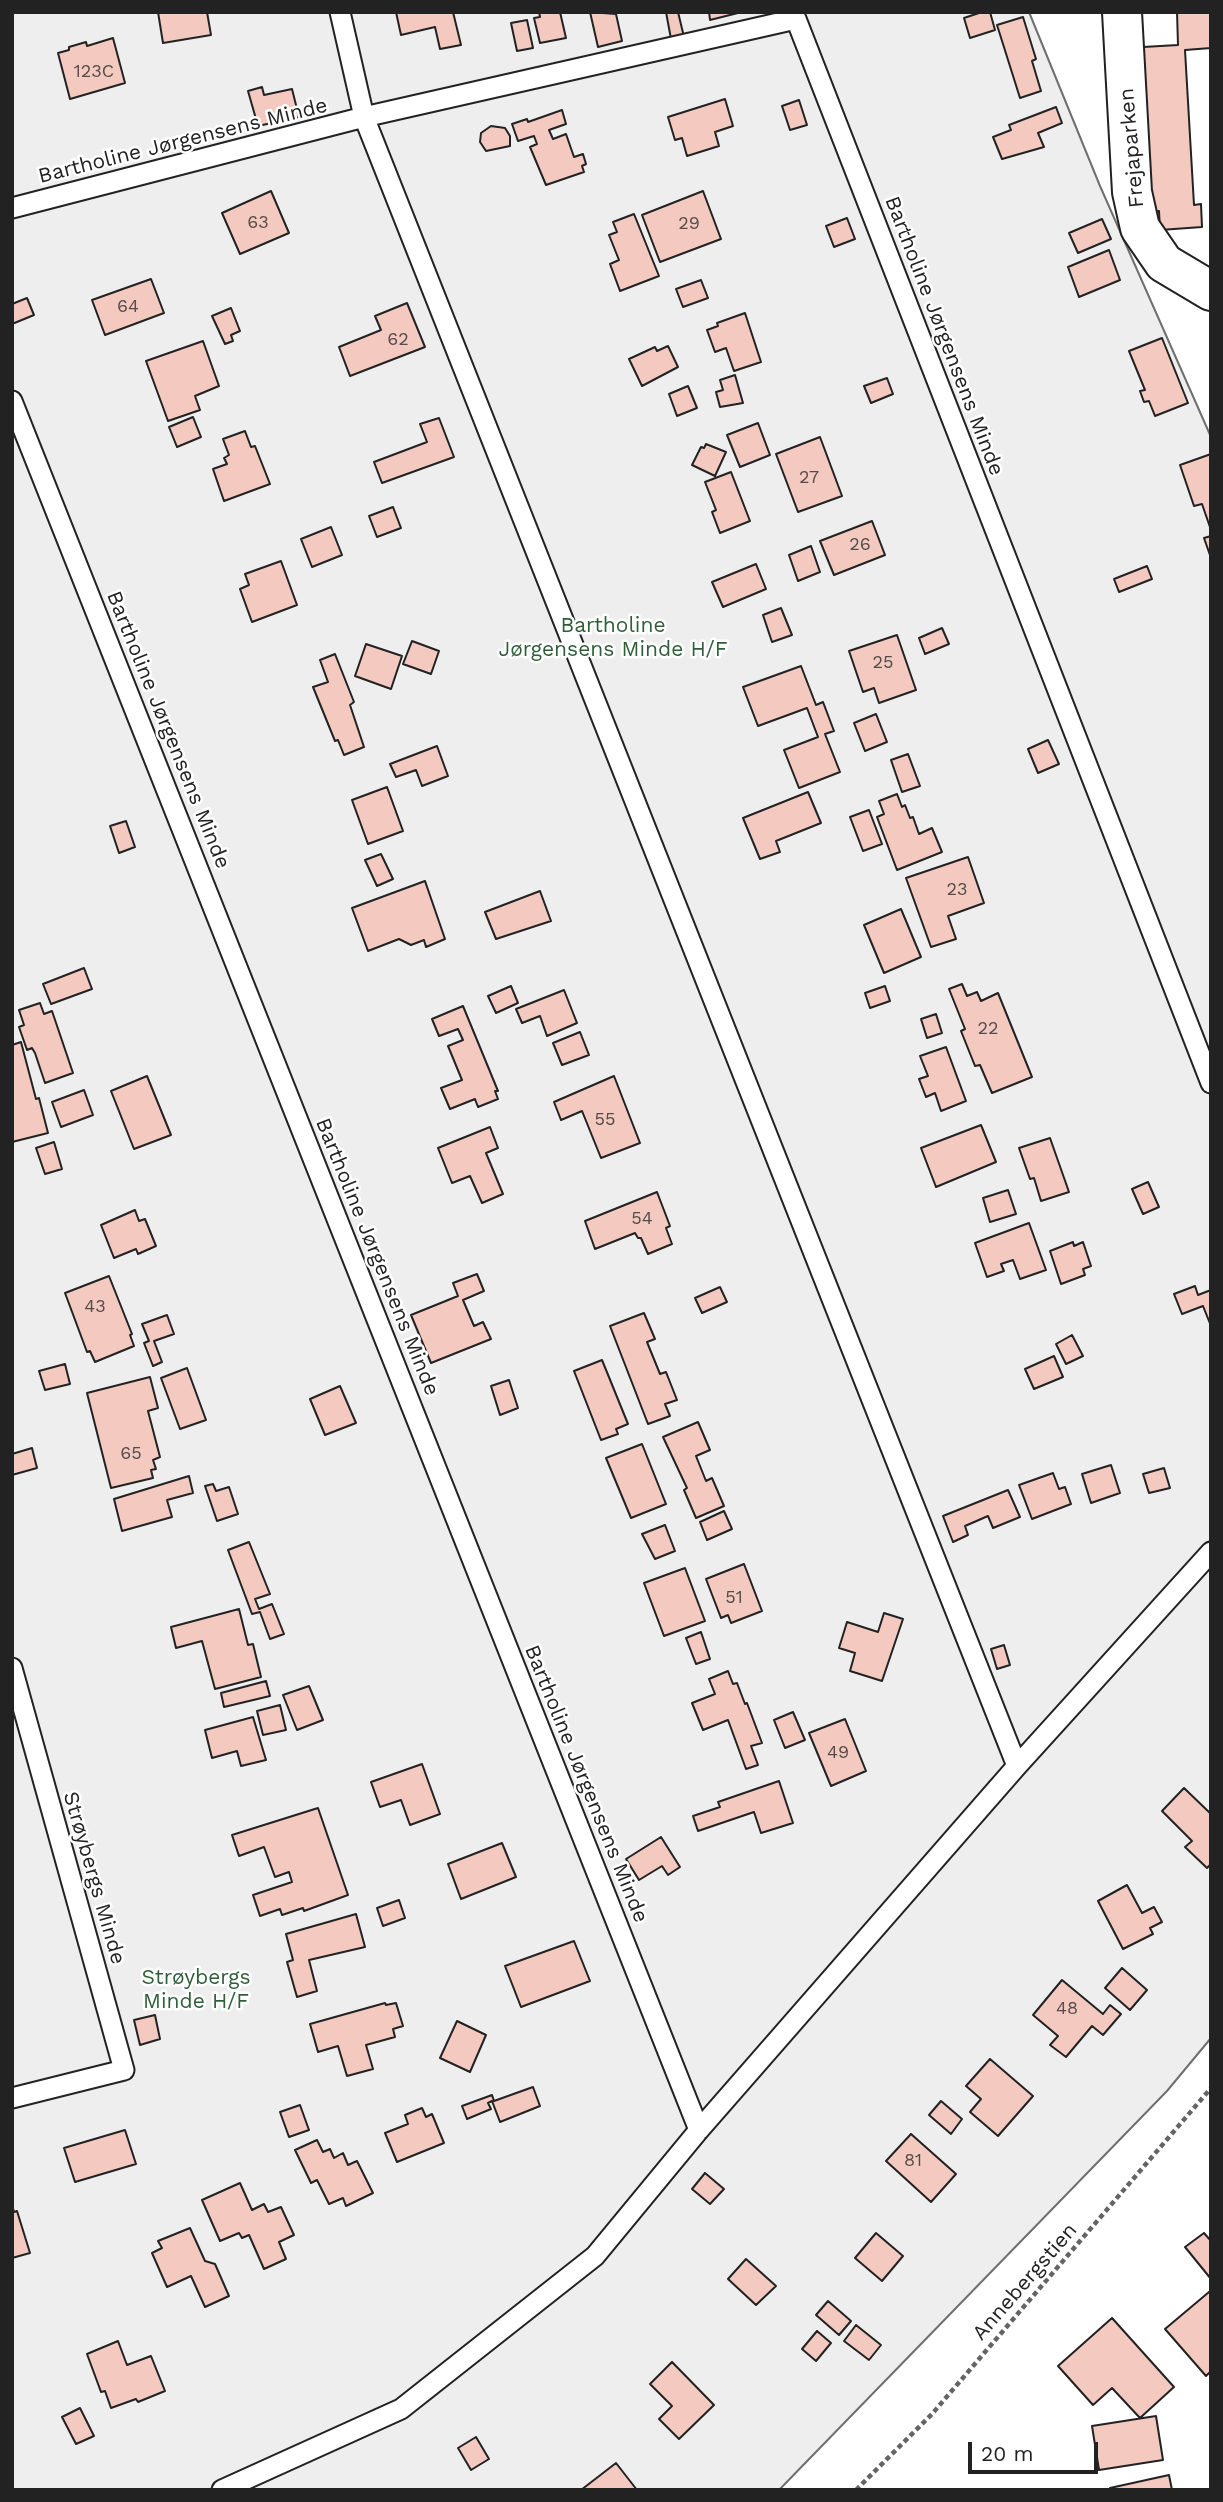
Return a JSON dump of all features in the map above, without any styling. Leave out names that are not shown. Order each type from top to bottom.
[{"type":"street","name":"Frejaparken","points":[[1122,12],[1132,192],[1140,228],[1164,263],[1211,291]]},
{"type":"lane","points":[[340,12],[364,117],[1017,1766]]},
{"type":"lane","name":"Bartholine Jørgensens Minde","points":[[12,208],[364,117],[796,19],[1211,1083]]},
{"type":"lane","name":"Bartholine Jørgensens Minde","points":[[12,401],[699,2130]]},
{"type":"lane","points":[[222,2490],[401,2409],[595,2256],[699,2130],[1017,1766],[1211,1552]]},
{"type":"lane","name":"Strøybergs Minde","points":[[12,1668],[124,2070],[12,2098]]},
{"type":"path","name":"Annebergstien","points":[[856,2490],[932,2414],[1211,2088]]},
{"type":"green space","name":"Bartholine Jørgensens Minde H/F","points":[[12,12],[1029,12],[1100,186],[1211,437],[1211,2038],[1167,2091],[779,2490],[12,2490]]},
{"type":"building","points":[[158,12],[207,12],[211,35],[163,43]]},
{"type":"building","points":[[396,12],[453,12],[461,45],[440,49],[435,27],[401,35]]},
{"type":"building","points":[[539,12],[560,12],[566,38],[540,43],[534,18],[540,17]]},
{"type":"building","points":[[590,12],[616,14],[622,41],[598,47]]},
{"type":"building","points":[[666,12],[678,12],[684,37],[671,39]]},
{"type":"building","points":[[709,12],[742,12],[710,20]]},
{"type":"building","points":[[990,12],[995,30],[970,38],[964,18]]},
{"type":"building","points":[[1177,12],[1211,12],[1211,48],[1185,50],[1194,205],[1201,204],[1202,227],[1160,230],[1159,211],[1152,212],[1143,47],[1178,45]]},
{"type":"building","points":[[1023,17],[1036,59],[1032,61],[1041,91],[1020,98],[997,25]]},
{"type":"building","points":[[527,20],[533,48],[517,51],[511,23]]},
{"type":"building","points":[[113,38],[125,83],[70,99],[58,53],[86,42],[87,46]]},
{"type":"building","points":[[262,87],[264,95],[292,89],[299,117],[258,126],[248,91]]},
{"type":"building","points":[[725,99],[733,126],[715,132],[719,146],[687,156],[682,138],[675,140],[668,117]]},
{"type":"building","points":[[799,100],[807,125],[790,130],[782,106]]},
{"type":"building","points":[[1056,107],[1062,123],[1038,133],[1044,147],[1002,159],[993,137],[1011,130],[1009,125]]},
{"type":"building","points":[[562,110],[566,124],[549,130],[553,139],[566,134],[574,157],[583,154],[586,164],[582,166],[584,172],[546,185],[530,147],[537,144],[534,136],[518,141],[512,124],[527,119],[528,122]]},
{"type":"building","points":[[491,126],[505,128],[510,136],[510,146],[486,151],[480,142],[481,133]]},
{"type":"building","points":[[271,191],[289,233],[240,254],[222,213]]},
{"type":"building","points":[[703,191],[721,239],[660,262],[642,215]]},
{"type":"building","points":[[634,214],[659,276],[620,291],[610,264],[619,260],[609,235],[617,232],[613,222]]},
{"type":"building","points":[[847,218],[855,239],[834,247],[826,226]]},
{"type":"building","points":[[1102,219],[1111,239],[1078,253],[1069,233]]},
{"type":"building","points":[[1109,250],[1120,280],[1079,297],[1068,267]]},
{"type":"building","points":[[151,279],[164,313],[105,335],[92,300]]},
{"type":"building","points":[[701,280],[708,298],[683,307],[676,289]]},
{"type":"building","points":[[27,298],[34,315],[12,324],[12,304]]},
{"type":"building","points":[[407,303],[425,347],[350,376],[339,347],[381,330],[375,316]]},
{"type":"building","points":[[231,308],[240,331],[231,335],[233,341],[225,344],[212,316]]},
{"type":"building","points":[[745,313],[761,362],[734,371],[726,348],[715,352],[707,330],[718,326],[717,323]]},
{"type":"building","points":[[1162,338],[1188,403],[1155,416],[1149,401],[1144,402],[1140,391],[1145,390],[1129,351]]},
{"type":"building","points":[[203,341],[219,386],[195,396],[200,410],[168,421],[146,361]]},
{"type":"building","points":[[668,346],[678,367],[642,386],[629,359],[655,347],[657,351]]},
{"type":"building","points":[[735,375],[743,403],[720,407],[716,392],[723,390],[720,380]]},
{"type":"building","points":[[887,378],[893,394],[871,403],[864,386]]},
{"type":"building","points":[[688,386],[697,408],[677,416],[669,394]]},
{"type":"building","points":[[193,417],[201,437],[177,447],[169,427]]},
{"type":"building","points":[[439,418],[454,457],[382,483],[374,462],[427,442],[420,424]]},
{"type":"building","points":[[758,423],[770,455],[740,467],[727,435]]},
{"type":"building","points":[[245,431],[251,447],[255,446],[270,484],[224,501],[213,469],[227,464],[224,458],[229,455],[223,439]]},
{"type":"building","points":[[820,437],[842,496],[798,512],[776,454]]},
{"type":"building","points":[[706,444],[726,452],[715,476],[692,465],[701,447],[704,448]]},
{"type":"building","points":[[1211,454],[1211,530],[1202,504],[1194,506],[1180,465]]},
{"type":"building","points":[[731,472],[750,521],[720,533],[712,512],[716,510],[705,482]]},
{"type":"building","points":[[393,507],[401,528],[377,537],[369,516]]},
{"type":"building","points":[[872,521],[885,555],[834,575],[820,541]]},
{"type":"building","points":[[331,527],[342,555],[312,567],[301,539]]},
{"type":"building","points":[[1211,536],[1211,558],[1204,538]]},
{"type":"building","points":[[811,546],[820,572],[798,581],[789,555]]},
{"type":"building","points":[[281,561],[297,605],[252,622],[240,589],[249,585],[245,574]]},
{"type":"building","points":[[756,564],[766,589],[723,607],[712,582]]},
{"type":"building","points":[[1147,566],[1152,579],[1119,592],[1114,579]]},
{"type":"building","points":[[781,608],[792,635],[772,642],[763,615]]},
{"type":"building","points":[[942,628],[949,644],[925,654],[919,638]]},
{"type":"building","points":[[897,635],[916,690],[879,703],[874,688],[863,692],[849,651]]},
{"type":"building","points":[[412,641],[439,651],[431,674],[403,664]]},
{"type":"building","points":[[366,644],[402,656],[391,689],[355,676]]},
{"type":"building","points":[[335,654],[354,702],[350,705],[364,747],[344,755],[338,740],[335,741],[313,687],[328,682],[320,660]]},
{"type":"building","points":[[801,666],[816,705],[823,702],[834,731],[825,734],[840,772],[799,788],[784,750],[818,737],[807,708],[758,726],[743,687]]},
{"type":"building","points":[[876,714],[887,742],[865,751],[854,723]]},
{"type":"building","points":[[1048,740],[1059,764],[1038,773],[1028,749]]},
{"type":"building","points":[[437,746],[448,776],[422,786],[416,770],[396,777],[390,764]]},
{"type":"building","points":[[908,754],[920,786],[902,792],[891,760]]},
{"type":"building","points":[[387,787],[403,831],[368,844],[352,800]]},
{"type":"building","points":[[808,792],[821,823],[776,841],[780,852],[760,859],[743,818]]},
{"type":"building","points":[[897,794],[902,807],[905,805],[910,818],[913,817],[919,834],[932,828],[942,852],[897,870],[877,817],[884,814],[879,801]]},
{"type":"building","points":[[869,810],[882,844],[863,851],[850,817]]},
{"type":"building","points":[[126,821],[135,847],[119,853],[110,826]]},
{"type":"building","points":[[381,854],[393,879],[377,886],[365,860]]},
{"type":"building","points":[[968,857],[984,903],[948,916],[956,939],[931,947],[906,878]]},
{"type":"building","points":[[425,881],[445,939],[426,947],[424,940],[411,945],[399,939],[368,951],[352,908]]},
{"type":"building","points":[[540,891],[551,921],[496,939],[485,912]]},
{"type":"building","points":[[901,909],[921,957],[884,973],[864,925]]},
{"type":"building","points":[[84,968],[92,989],[51,1004],[43,984]]},
{"type":"building","points":[[962,984],[967,996],[977,992],[981,1001],[998,993],[1032,1077],[992,1093],[980,1065],[975,1066],[961,1031],[965,1029],[949,989]]},
{"type":"building","points":[[511,986],[518,1003],[496,1013],[488,996]]},
{"type":"building","points":[[885,986],[890,1001],[870,1008],[865,993]]},
{"type":"building","points":[[564,990],[577,1023],[547,1036],[540,1016],[522,1023],[516,1009]]},
{"type":"building","points":[[40,1003],[44,1014],[52,1011],[73,1073],[45,1083],[35,1053],[32,1048],[27,1050],[19,1027],[24,1025],[19,1010]]},
{"type":"building","points":[[463,1006],[498,1091],[495,1091],[498,1099],[478,1107],[475,1099],[450,1109],[441,1088],[462,1080],[448,1046],[463,1040],[458,1029],[439,1036],[432,1019]]},
{"type":"building","points":[[936,1014],[942,1033],[927,1038],[921,1019]]},
{"type":"building","points":[[580,1032],[589,1055],[562,1065],[553,1043]]},
{"type":"building","points":[[21,1042],[48,1133],[12,1142],[12,1045]]},
{"type":"building","points":[[946,1047],[966,1101],[941,1111],[935,1093],[926,1097],[919,1079],[928,1076],[920,1056]]},
{"type":"building","points":[[147,1076],[171,1135],[134,1149],[111,1091]]},
{"type":"building","points":[[614,1076],[640,1143],[601,1158],[582,1111],[561,1120],[554,1102]]},
{"type":"building","points":[[84,1090],[93,1115],[61,1127],[52,1102]]},
{"type":"building","points":[[981,1125],[996,1162],[936,1187],[921,1148]]},
{"type":"building","points":[[490,1127],[498,1148],[486,1153],[503,1194],[482,1203],[470,1176],[452,1183],[438,1148]]},
{"type":"building","points":[[1050,1138],[1069,1192],[1041,1201],[1034,1178],[1030,1179],[1019,1148]]},
{"type":"building","points":[[54,1142],[62,1169],[45,1174],[36,1148]]},
{"type":"building","points":[[1148,1182],[1159,1207],[1143,1214],[1132,1189]]},
{"type":"building","points":[[1008,1190],[1016,1214],[990,1222],[983,1198]]},
{"type":"building","points":[[657,1192],[670,1226],[666,1228],[672,1244],[648,1254],[641,1238],[635,1233],[595,1249],[585,1221]]},
{"type":"building","points":[[135,1210],[139,1221],[145,1219],[156,1246],[138,1254],[136,1249],[114,1258],[101,1225]]},
{"type":"building","points":[[1029,1223],[1046,1270],[1020,1279],[1013,1260],[1001,1264],[1004,1271],[987,1277],[975,1243]]},
{"type":"building","points":[[1073,1242],[1074,1246],[1083,1242],[1091,1266],[1083,1269],[1085,1275],[1061,1284],[1050,1251]]},
{"type":"building","points":[[477,1274],[484,1291],[463,1300],[474,1326],[483,1322],[491,1339],[431,1363],[411,1315],[458,1296],[453,1283]]},
{"type":"building","points":[[109,1276],[132,1334],[130,1335],[134,1346],[95,1362],[90,1351],[87,1352],[65,1293]]},
{"type":"building","points":[[1195,1286],[1198,1295],[1211,1290],[1211,1326],[1203,1306],[1182,1314],[1174,1294]]},
{"type":"building","points":[[720,1287],[727,1302],[702,1313],[695,1298]]},
{"type":"building","points":[[644,1313],[655,1339],[647,1342],[660,1374],[666,1372],[677,1400],[665,1404],[670,1416],[648,1424],[610,1326]]},
{"type":"building","points":[[167,1315],[174,1334],[154,1341],[162,1362],[153,1366],[144,1343],[149,1341],[142,1324]]},
{"type":"building","points":[[1072,1335],[1083,1356],[1066,1364],[1056,1344]]},
{"type":"building","points":[[1054,1356],[1063,1377],[1034,1389],[1025,1369]]},
{"type":"building","points":[[602,1360],[628,1424],[616,1429],[618,1434],[601,1440],[574,1371]]},
{"type":"building","points":[[65,1364],[70,1384],[45,1390],[39,1371]]},
{"type":"building","points":[[187,1368],[206,1420],[180,1429],[161,1378]]},
{"type":"building","points":[[150,1377],[158,1408],[148,1411],[160,1457],[153,1460],[156,1469],[151,1470],[153,1478],[111,1488],[87,1393]]},
{"type":"building","points":[[509,1380],[518,1408],[500,1415],[491,1386]]},
{"type":"building","points":[[340,1386],[356,1423],[325,1435],[310,1399]]},
{"type":"building","points":[[698,1422],[710,1450],[696,1456],[706,1481],[712,1478],[724,1506],[696,1518],[684,1490],[687,1488],[663,1437]]},
{"type":"building","points":[[642,1444],[666,1504],[631,1518],[606,1458]]},
{"type":"building","points":[[32,1448],[37,1468],[12,1475],[12,1454]]},
{"type":"building","points":[[1111,1465],[1120,1493],[1091,1503],[1082,1474]]},
{"type":"building","points":[[1164,1468],[1170,1488],[1149,1493],[1143,1474]]},
{"type":"building","points":[[1053,1473],[1059,1489],[1065,1487],[1071,1504],[1032,1519],[1019,1485]]},
{"type":"building","points":[[189,1476],[193,1493],[167,1500],[172,1517],[122,1531],[114,1499]]},
{"type":"building","points":[[213,1484],[216,1491],[229,1487],[238,1514],[217,1521],[205,1486]]},
{"type":"building","points":[[1008,1490],[1020,1517],[993,1528],[988,1516],[965,1526],[968,1535],[953,1542],[943,1516]]},
{"type":"building","points":[[724,1511],[732,1529],[707,1540],[700,1522]]},
{"type":"building","points":[[665,1525],[675,1551],[655,1559],[642,1534]]},
{"type":"building","points":[[249,1542],[270,1594],[255,1599],[259,1609],[272,1604],[284,1634],[270,1639],[260,1612],[252,1614],[228,1550]]},
{"type":"building","points":[[744,1564],[762,1611],[731,1623],[728,1615],[721,1618],[706,1579]]},
{"type":"building","points":[[685,1568],[705,1621],[664,1636],[644,1583]]},
{"type":"building","points":[[239,1609],[248,1645],[253,1644],[261,1677],[215,1689],[202,1641],[176,1648],[171,1627]]},
{"type":"building","points":[[884,1613],[903,1619],[882,1681],[850,1671],[855,1653],[839,1648],[847,1622],[878,1632]]},
{"type":"building","points":[[701,1632],[710,1659],[696,1664],[686,1638]]},
{"type":"building","points":[[1004,1645],[1010,1665],[997,1669],[991,1649]]},
{"type":"building","points":[[728,1671],[733,1684],[737,1683],[745,1704],[747,1703],[762,1743],[751,1746],[758,1765],[746,1769],[728,1720],[703,1730],[692,1703],[715,1694],[709,1679]]},
{"type":"building","points":[[266,1681],[270,1696],[224,1707],[221,1693]]},
{"type":"building","points":[[309,1686],[323,1720],[297,1730],[283,1695]]},
{"type":"building","points":[[280,1705],[286,1730],[263,1735],[257,1711]]},
{"type":"building","points":[[793,1712],[805,1740],[785,1748],[774,1720]]},
{"type":"building","points":[[253,1717],[266,1760],[241,1766],[237,1751],[212,1758],[205,1730]]},
{"type":"building","points":[[845,1719],[866,1771],[831,1786],[809,1733]]},
{"type":"building","points":[[422,1764],[440,1814],[410,1825],[401,1800],[380,1807],[371,1782]]},
{"type":"building","points":[[779,1781],[793,1823],[761,1833],[754,1812],[698,1831],[693,1816],[720,1807],[718,1802]]},
{"type":"building","points":[[1184,1788],[1211,1814],[1211,1864],[1207,1868],[1185,1847],[1192,1841],[1162,1811]]},
{"type":"building","points":[[318,1808],[348,1895],[304,1911],[303,1908],[282,1915],[280,1909],[260,1916],[253,1895],[292,1882],[289,1872],[275,1877],[264,1847],[239,1856],[232,1835]]},
{"type":"building","points":[[661,1837],[680,1867],[668,1875],[662,1866],[639,1880],[626,1859]]},
{"type":"building","points":[[502,1843],[516,1877],[461,1899],[448,1864]]},
{"type":"building","points":[[1127,1885],[1142,1913],[1154,1907],[1162,1922],[1150,1928],[1153,1934],[1123,1949],[1098,1901]]},
{"type":"building","points":[[399,1900],[405,1918],[383,1926],[377,1908]]},
{"type":"building","points":[[356,1914],[365,1947],[309,1960],[317,1991],[297,1997],[287,1962],[293,1960],[286,1934]]},
{"type":"building","points":[[574,1941],[590,1981],[521,2007],[505,1966]]},
{"type":"building","points":[[1122,1968],[1147,1990],[1130,2010],[1105,1988]]},
{"type":"building","points":[[1062,1980],[1103,2014],[1110,2005],[1121,2014],[1103,2035],[1092,2026],[1066,2057],[1050,2045],[1058,2036],[1033,2015]]},
{"type":"building","points":[[385,2003],[396,2003],[403,2026],[393,2029],[395,2037],[366,2045],[373,2069],[347,2076],[338,2046],[318,2052],[310,2024]]},
{"type":"building","points":[[155,2015],[160,2039],[140,2045],[134,2020]]},
{"type":"building","points":[[457,2021],[486,2035],[470,2072],[440,2058]]},
{"type":"building","points":[[990,2059],[1033,2096],[998,2136],[970,2112],[981,2099],[966,2086]]},
{"type":"building","points":[[533,2087],[540,2106],[500,2122],[492,2101],[488,2103],[491,2109],[467,2119],[462,2106],[492,2095],[494,2101]]},
{"type":"building","points":[[941,2101],[962,2119],[951,2134],[929,2115]]},
{"type":"building","points":[[300,2105],[309,2130],[289,2137],[280,2112]]},
{"type":"building","points":[[422,2108],[426,2117],[432,2114],[444,2143],[397,2162],[385,2133],[408,2124],[405,2115]]},
{"type":"building","points":[[125,2130],[136,2164],[75,2182],[64,2148]]},
{"type":"building","points":[[911,2134],[956,2174],[931,2202],[886,2161]]},
{"type":"building","points":[[317,2140],[323,2152],[330,2149],[334,2158],[343,2153],[348,2165],[357,2161],[373,2193],[346,2206],[343,2198],[329,2204],[317,2180],[311,2183],[295,2150]]},
{"type":"building","points":[[705,2173],[724,2189],[710,2204],[692,2189]]},
{"type":"building","points":[[240,2183],[252,2210],[264,2204],[268,2212],[281,2207],[294,2235],[279,2242],[286,2259],[264,2269],[249,2235],[242,2238],[239,2233],[220,2241],[202,2200]]},
{"type":"building","points":[[12,2205],[14,2212],[17,2211],[30,2253],[12,2258]]},
{"type":"building","points":[[190,2228],[205,2261],[215,2264],[229,2296],[205,2307],[191,2276],[167,2287],[152,2253],[162,2248],[158,2241]]},
{"type":"building","points":[[876,2233],[903,2256],[882,2281],[855,2258]]},
{"type":"building","points":[[1204,2233],[1211,2241],[1211,2279],[1185,2247]]},
{"type":"building","points":[[746,2259],[776,2286],[756,2305],[728,2279]]},
{"type":"building","points":[[1209,2292],[1211,2371],[1206,2376],[1165,2329]]},
{"type":"building","points":[[828,2301],[851,2321],[839,2335],[816,2315]]},
{"type":"building","points":[[1112,2318],[1174,2387],[1140,2418],[1112,2388],[1093,2405],[1058,2366]]},
{"type":"building","points":[[856,2325],[881,2345],[869,2360],[844,2341]]},
{"type":"building","points":[[817,2331],[831,2343],[816,2361],[802,2349]]},
{"type":"building","points":[[118,2341],[127,2365],[151,2356],[165,2391],[138,2402],[136,2399],[111,2408],[105,2391],[101,2392],[87,2354]]},
{"type":"building","points":[[672,2362],[714,2405],[679,2439],[659,2419],[672,2406],[650,2384]]},
{"type":"building","points":[[80,2408],[94,2436],[76,2444],[62,2417]]},
{"type":"building","points":[[1156,2416],[1163,2460],[1099,2470],[1092,2426]]},
{"type":"building","points":[[476,2437],[489,2459],[471,2470],[458,2448]]},
{"type":"building","points":[[616,2463],[637,2490],[581,2490]]},
{"type":"building","points":[[1169,2475],[1172,2490],[1110,2490],[1110,2488]]},
{"type":"park label","name":"Strøybergs Minde H/F","points":[[196,1990]]}]
